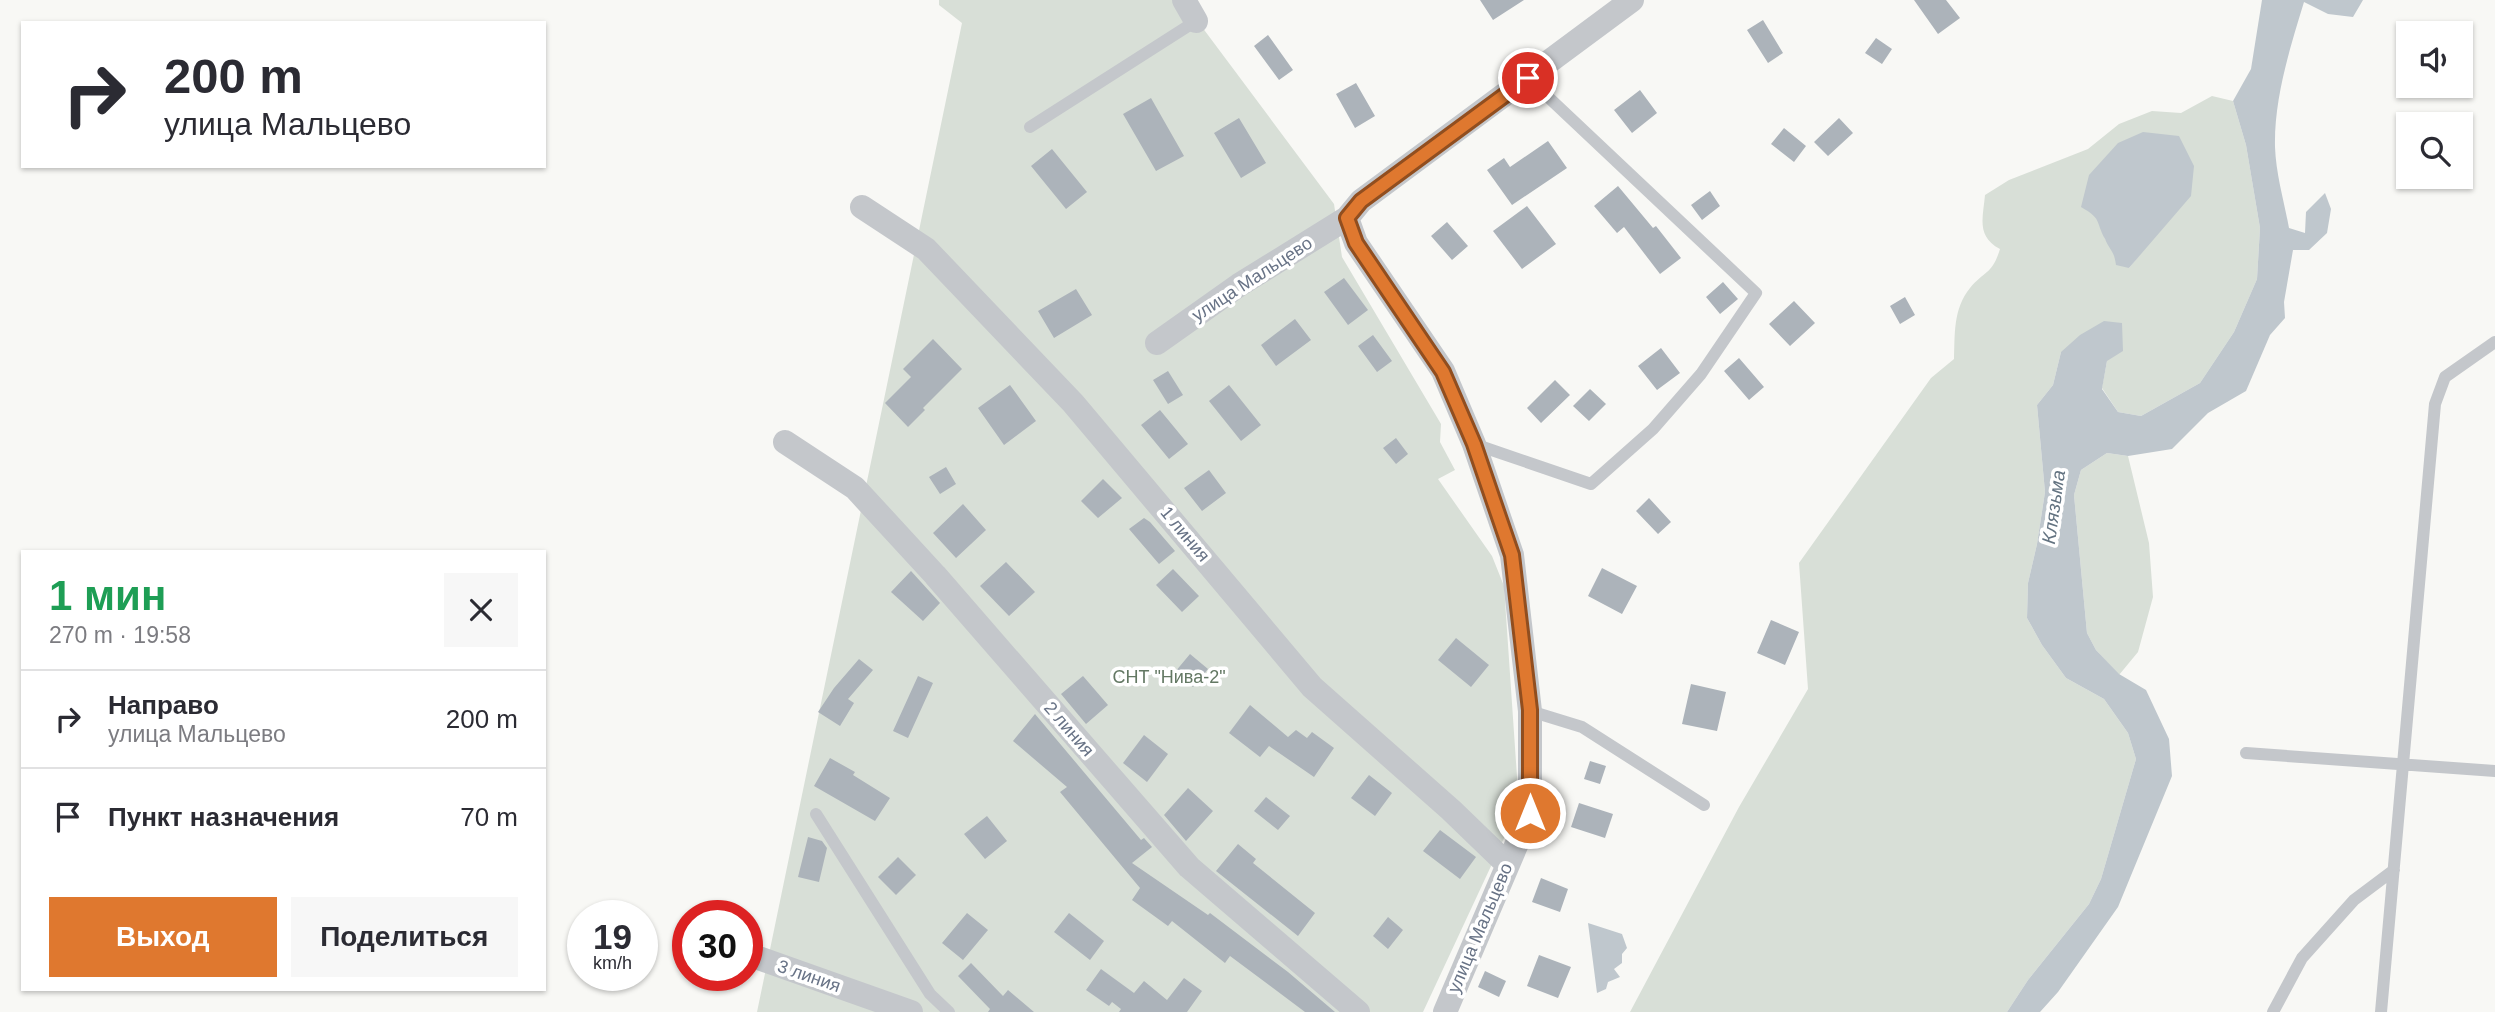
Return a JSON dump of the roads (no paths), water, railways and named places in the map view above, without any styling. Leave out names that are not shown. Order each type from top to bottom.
[{"type":"street","name":"улица Мальцево","points":[[1157,343],[1239,285],[1347,218],[1361,201],[1632,0]]},
{"type":"street","name":"1 линия","points":[[862,207],[926,250],[1073,403],[1312,687],[1451,810],[1507,864]]},
{"type":"street","name":"улица Мальцево","points":[[1347,218],[1356,243],[1443,372],[1474,444],[1512,555],[1530,710],[1530,813],[1446,1012]]},
{"type":"street","name":"2 линия","points":[[785,442],[855,488],[1189,867],[1358,1012]]},
{"type":"street","name":"3 линия","points":[[763,960],[911,1012]]},
{"type":"lane","points":[[1030,127],[1190,10]]},
{"type":"lane","points":[[1474,444],[1591,484],[1653,429],[1701,374],[1756,293],[1528,78]]},
{"type":"lane","points":[[2381,1012],[2435,404],[2445,377],[2495,342]]},
{"type":"lane","points":[[1530,710],[1582,727],[1704,805]]},
{"type":"lane","points":[[2246,753],[2495,771]]},
{"type":"lane","points":[[816,814],[930,994],[949,1012]]},
{"type":"lane","points":[[2273,1012],[2302,958],[2354,900],[2394,870]]},
{"type":"water","name":"Клязьма","points":[[2262,0],[2363,0],[2353,17],[2328,14],[2304,2],[2284,73],[2277,110],[2276,157],[2289,228],[2305,233],[2306,212],[2325,193],[2331,209],[2327,233],[2309,250],[2293,250],[2284,302],[2285,318],[2270,335],[2246,391],[2208,413],[2172,449],[2128,456],[2107,453],[2081,470],[2074,495],[2087,633],[2096,650],[2119,674],[2146,690],[2169,739],[2172,776],[2118,907],[2058,992],[2040,1012],[2007,1012],[2028,980],[2089,904],[2101,879],[2136,759],[2128,733],[2104,699],[2066,678],[2042,645],[2027,618],[2028,583],[2045,492],[2037,405],[2053,385],[2061,352],[2080,335],[2104,321],[2122,323],[2123,351],[2107,361],[2102,389],[2118,412],[2141,416],[2200,383],[2234,332],[2257,279],[2260,228],[2246,145],[2233,101],[2251,69]]},
{"type":"water","points":[[2143,132],[2179,136],[2194,166],[2191,196],[2129,268],[2116,265],[2097,220],[2081,207],[2089,175],[2118,143]]},
{"type":"water","points":[[1588,923],[1622,934],[1627,948],[1622,954],[1622,963],[1614,969],[1620,977],[1608,982],[1606,989],[1597,993]]},
{"type":"park label","name":"СНТ \"Нива-2\"","points":[[1169,677]]}]
